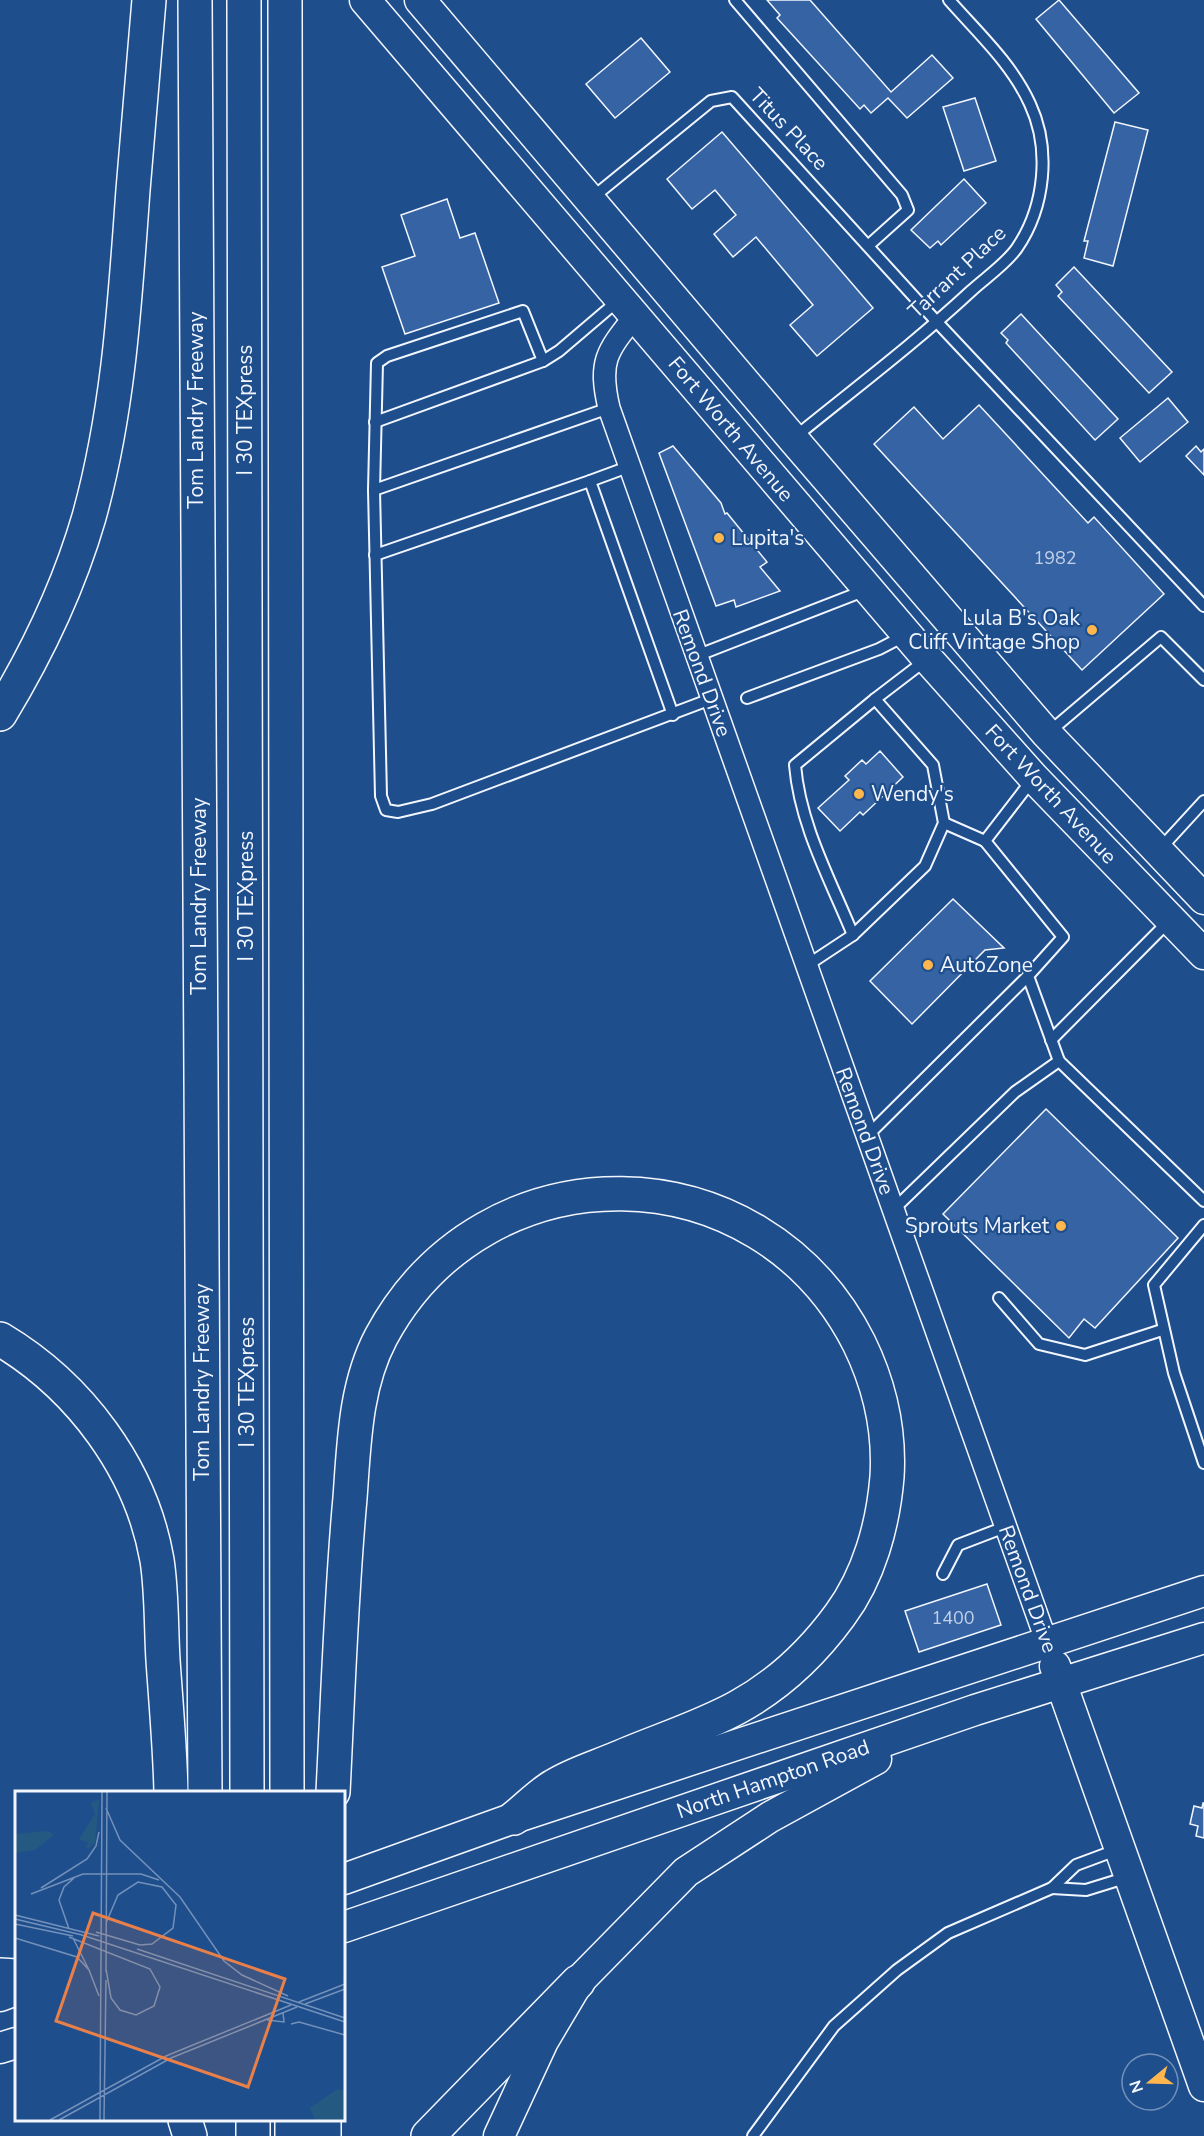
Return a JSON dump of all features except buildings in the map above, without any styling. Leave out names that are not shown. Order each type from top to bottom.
[{"type":"highway","points":[[0,714],[26,672],[61,596],[88,518],[108,438],[123,334],[149,0]]},
{"type":"highway","name":"Tom Landry Freeway","points":[[195,0],[206,1791]]},
{"type":"highway","name":"I 30 TEXpress","points":[[244,0],[246,1791]]},
{"type":"highway","points":[[285,0],[287,1791]]},
{"type":"highway","points":[[333,1791],[346,1539],[356,1427],[366,1376],[381,1338],[405,1301],[432,1269],[467,1240],[509,1218],[549,1202],[588,1195],[629,1193],[671,1197],[714,1209],[755,1229],[790,1253],[826,1290],[849,1323],[869,1364],[882,1400],[889,1446],[886,1493],[877,1536],[863,1576],[842,1612],[790,1671],[738,1707],[555,1786],[514,1818]]},
{"type":"highway","points":[[0,1339],[51,1375],[83,1408],[108,1442],[129,1477],[146,1517],[157,1560],[171,1791]]},
{"type":"highway","points":[[0,1975],[15,1976]]},
{"type":"highway","points":[[428,2136],[578,1982]]},
{"type":"highway","points":[[185,2121],[190,2136]]},
{"type":"main road","name":"Fort Worth Avenue","points":[[365,0],[927,658],[1034,778],[1204,954]]},
{"type":"main road","name":"Fort Worth Avenue","points":[[420,0],[665,290],[1054,741],[1158,852],[1202,892]]},
{"type":"main road","points":[[449,0],[475,65]]},
{"type":"main road","points":[[520,180],[550,155]]},
{"type":"main road","points":[[627,307],[665,290]]},
{"type":"main road","points":[[762,466],[793,439]]},
{"type":"main road","points":[[1034,778],[1054,741]]},
{"type":"main road","points":[[1170,921],[1202,892]]},
{"type":"main road","name":"North Hampton Road","points":[[355,1875],[514,1818],[1204,1591]]},
{"type":"main road","name":"North Hampton Road","points":[[352,1924],[975,1710],[1062,1685],[1204,1638]]},
{"type":"main road","name":"Remond Drive","points":[[1047,1643],[1204,2086]]},
{"type":"main road","points":[[499,2136],[543,2041],[578,1982],[686,1872],[770,1817],[873,1760],[975,1710]]},
{"type":"main road","points":[[0,1996],[15,1990]]},
{"type":"main road","points":[[0,2048],[15,2043]]},
{"type":"street","name":"Remond Drive","points":[[627,307],[606,355],[604,386],[609,408],[628,467],[1047,1643]]},
{"type":"lane","points":[[735,0],[902,195],[908,210],[869,245]]},
{"type":"lane","name":"Tarrant Place","points":[[793,439],[936,321],[1017,249],[1033,218],[1042,186],[1042,147],[1031,106],[1015,75],[949,0]]},
{"type":"lane","name":"Titus Place","points":[[589,200],[711,101],[732,97],[936,321],[1204,606]]},
{"type":"lane","points":[[375,422],[543,361],[627,307]]},
{"type":"lane","points":[[543,361],[523,311],[387,356],[376,363],[375,555],[381,796],[386,810],[398,812],[432,804],[711,699]]},
{"type":"lane","points":[[374,490],[609,408]]},
{"type":"lane","points":[[375,555],[628,467]]},
{"type":"lane","points":[[590,480],[673,715]]},
{"type":"lane","points":[[696,656],[868,589]]},
{"type":"lane","points":[[747,698],[879,650],[907,635]]},
{"type":"lane","points":[[1054,741],[1161,637],[1204,680]]},
{"type":"lane","points":[[854,935],[805,819],[798,792],[795,765],[927,658]]},
{"type":"lane","points":[[806,966],[854,935],[925,866],[944,823],[933,765],[875,699]]},
{"type":"lane","points":[[985,841],[1034,778]]},
{"type":"lane","points":[[1158,852],[1204,801]]},
{"type":"lane","points":[[867,1137],[1028,976],[1063,937],[985,841],[944,823]]},
{"type":"lane","points":[[1051,1040],[1170,921]]},
{"type":"lane","points":[[1028,976],[1059,1061],[1204,1201]]},
{"type":"lane","points":[[893,1210],[1015,1092],[1059,1061]]},
{"type":"lane","points":[[1204,1225],[1154,1285],[1162,1330],[1204,1463]]},
{"type":"lane","points":[[999,1298],[1039,1344],[1085,1355],[1162,1330]]},
{"type":"lane","points":[[943,1574],[958,1545],[1005,1527]]},
{"type":"lane","points":[[753,2136],[834,2026],[897,1970],[948,1933],[1052,1888],[1076,1865],[1120,1849]]},
{"type":"lane","points":[[1052,1888],[1086,1890],[1130,1877]]},
{"type":"place","name":"Lupita's","points":[[719,538]]},
{"type":"place","name":"Lula B's Oak Cliff Vintage Shop","points":[[1092,630]]},
{"type":"place","name":"Wendy's","points":[[859,794]]},
{"type":"place","name":"AutoZone","points":[[928,965]]},
{"type":"place","name":"Sprouts Market","points":[[1061,1226]]}]
